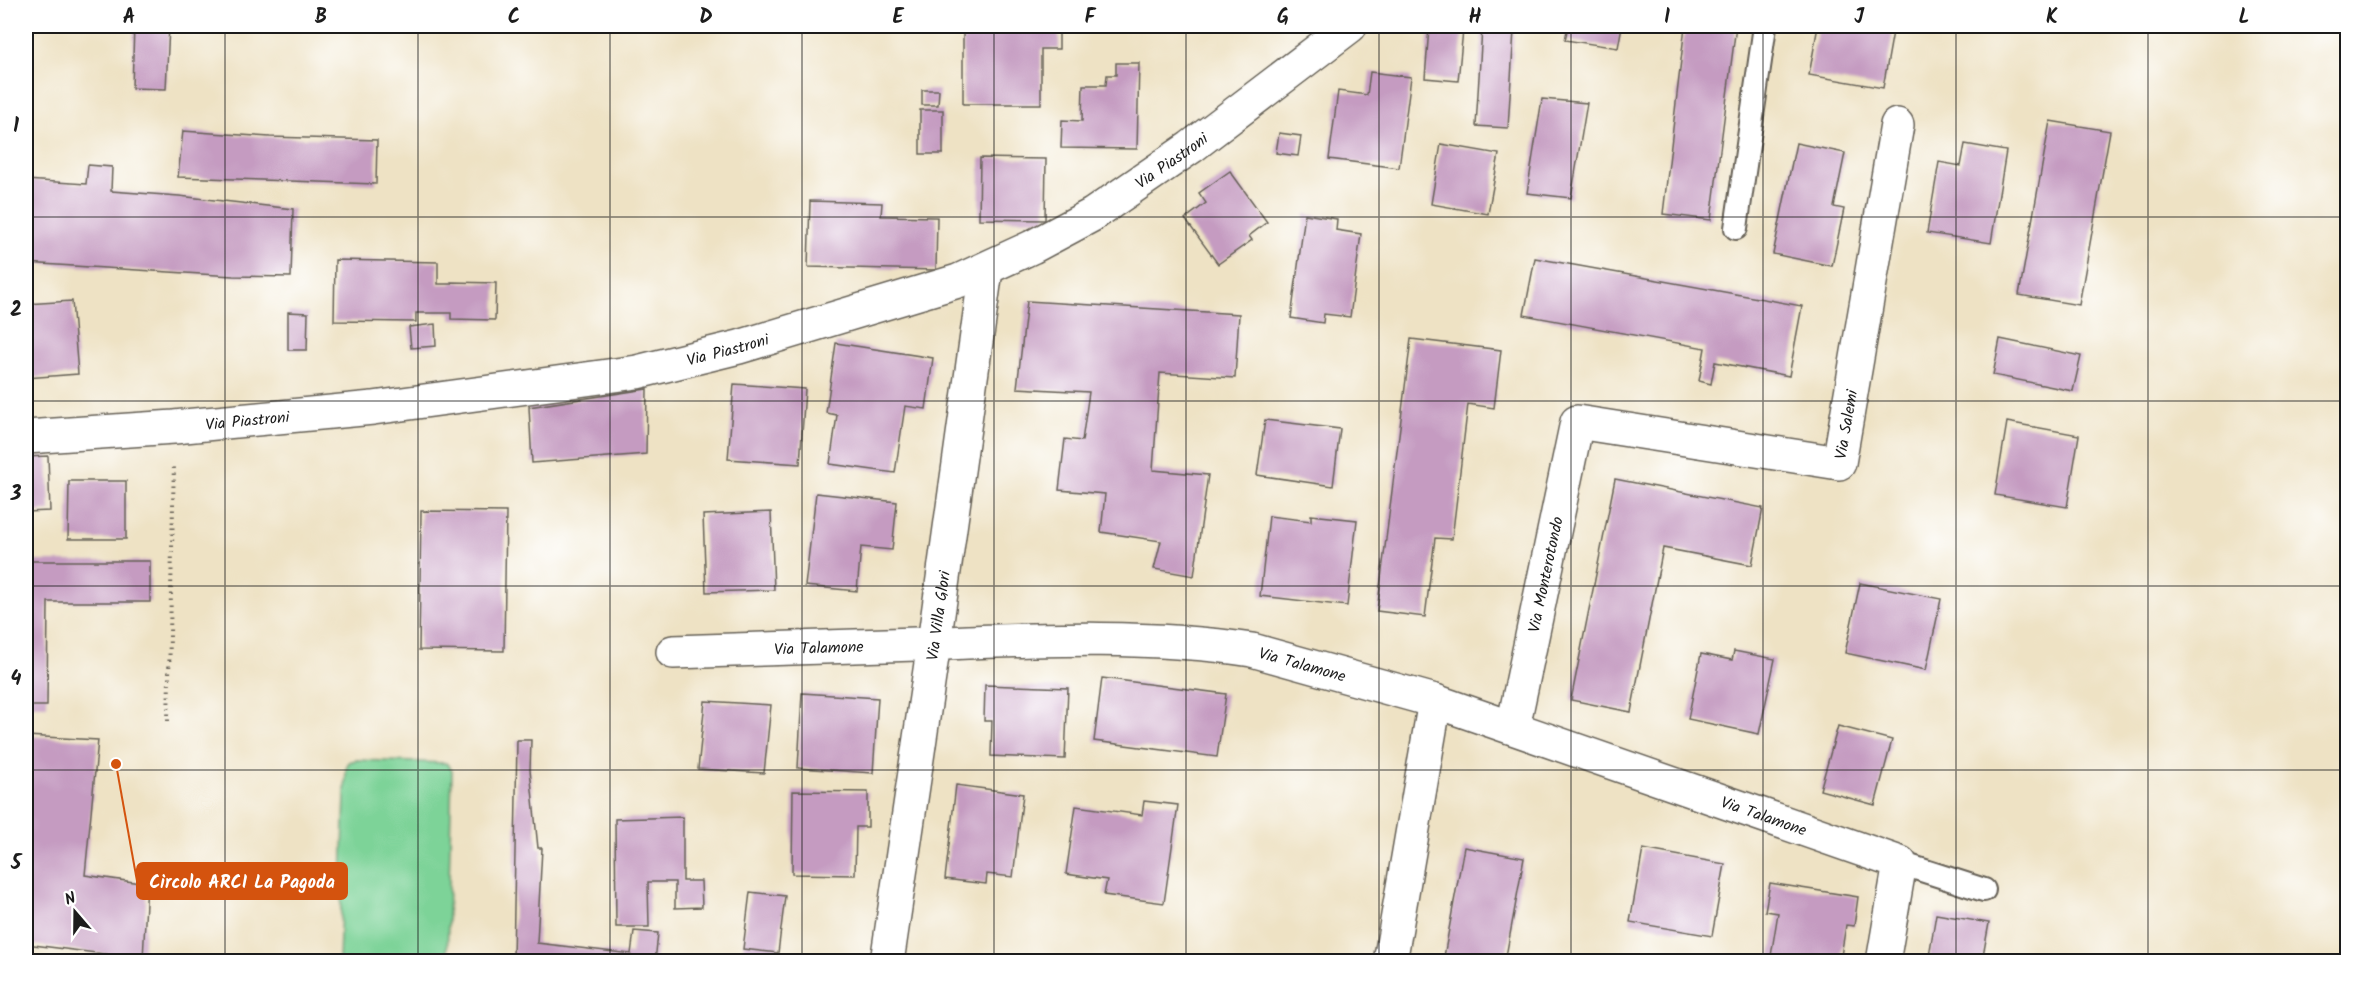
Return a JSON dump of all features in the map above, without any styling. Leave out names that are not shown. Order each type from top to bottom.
[{"type":"street","name":"Via Piastroni","points":[[26,437],[174,427],[373,408],[637,372],[739,347],[958,281],[986,270],[1092,215],[1191,147],[1350,26]]},
{"type":"street","name":"Via Salemi","points":[[1577,422],[1839,462],[1897,125]]},
{"type":"street","name":"Via Villa Glori","points":[[887,962],[986,270]]},
{"type":"street","name":"Via Monterotondo","points":[[1513,727],[1577,422]]},
{"type":"street","name":"Via Talamone","points":[[673,652],[1026,640],[1144,641],[1224,646],[1274,656],[1435,701],[1900,863]]},
{"type":"street","points":[[1390,962],[1435,701]]},
{"type":"street","points":[[1883,962],[1900,863]]},
{"type":"lane","points":[[1736,228],[1765,26]]},
{"type":"lane","points":[[1900,863],[1984,890]]},
{"type":"path","points":[[168,721],[174,427]]},
{"type":"green space","points":[[356,760],[446,763],[452,770],[447,961],[339,961],[346,768],[349,762]]},
{"type":"building","points":[[134,26],[169,26],[166,89],[132,88]]},
{"type":"building","points":[[963,26],[1059,26],[1059,49],[1041,49],[1041,104],[963,104]]},
{"type":"building","points":[[1568,26],[1622,26],[1618,48],[1565,40]]},
{"type":"building","points":[[1685,26],[1736,26],[1711,220],[1663,214]]},
{"type":"building","points":[[1818,26],[1894,26],[1883,88],[1809,75]]},
{"type":"building","points":[[1429,28],[1463,30],[1458,81],[1425,78]]},
{"type":"building","points":[[1482,28],[1514,30],[1508,128],[1476,126]]},
{"type":"building","points":[[1116,63],[1139,63],[1137,149],[1061,148],[1062,120],[1082,121],[1083,85],[1106,85],[1107,75],[1116,75]]},
{"type":"building","points":[[1370,72],[1411,77],[1399,168],[1329,159],[1338,91],[1367,95]]},
{"type":"building","points":[[922,90],[939,90],[938,105],[922,105]]},
{"type":"building","points":[[1542,99],[1587,103],[1571,198],[1527,193]]},
{"type":"building","points":[[920,110],[943,110],[943,154],[920,154]]},
{"type":"building","points":[[2050,121],[2110,131],[2079,305],[2019,295]]},
{"type":"building","points":[[183,131],[270,137],[377,140],[376,184],[178,177]]},
{"type":"building","points":[[1279,133],[1301,136],[1298,156],[1276,153]]},
{"type":"building","points":[[1796,143],[1845,153],[1834,207],[1844,209],[1832,266],[1773,254]]},
{"type":"building","points":[[1441,144],[1499,154],[1488,214],[1431,204]]},
{"type":"building","points":[[1965,144],[2006,151],[1991,243],[1927,233],[1939,162],[1961,166]]},
{"type":"building","points":[[980,158],[1046,159],[1045,220],[979,219]]},
{"type":"building","points":[[88,165],[112,167],[111,191],[293,209],[291,277],[233,276],[26,263],[26,180],[86,184]]},
{"type":"building","points":[[1230,171],[1267,222],[1249,236],[1252,240],[1218,264],[1185,219],[1206,203],[1199,193]]},
{"type":"building","points":[[810,201],[882,203],[881,216],[937,217],[936,270],[808,267]]},
{"type":"building","points":[[1305,214],[1337,219],[1336,230],[1361,234],[1350,317],[1324,314],[1323,323],[1291,318]]},
{"type":"building","points":[[1535,258],[1802,306],[1789,376],[1715,362],[1711,384],[1699,381],[1705,348],[1524,315]]},
{"type":"building","points":[[335,260],[438,262],[438,284],[496,283],[495,320],[451,319],[451,313],[416,313],[416,322],[334,321]]},
{"type":"building","points":[[72,301],[78,374],[26,378],[26,304]]},
{"type":"building","points":[[1027,301],[1239,314],[1235,378],[1160,373],[1153,470],[1208,475],[1194,576],[1154,569],[1161,541],[1101,532],[1105,494],[1059,490],[1065,439],[1082,441],[1089,392],[1017,388]]},
{"type":"building","points":[[288,312],[308,313],[307,350],[288,350]]},
{"type":"building","points":[[435,324],[436,346],[411,348],[409,327]]},
{"type":"building","points":[[1411,339],[1501,350],[1494,408],[1468,404],[1452,539],[1435,538],[1425,617],[1377,611]]},
{"type":"building","points":[[2000,339],[2081,356],[2073,391],[1993,375]]},
{"type":"building","points":[[836,343],[933,358],[926,409],[905,406],[895,473],[830,464],[837,415],[826,413]]},
{"type":"building","points":[[734,384],[805,389],[800,464],[728,459]]},
{"type":"building","points":[[647,389],[646,454],[532,463],[529,407]]},
{"type":"building","points":[[1265,420],[1340,429],[1333,486],[1257,475]]},
{"type":"building","points":[[2007,422],[2079,435],[2067,507],[1995,495]]},
{"type":"building","points":[[48,456],[50,511],[26,512],[26,457]]},
{"type":"building","points":[[1615,479],[1763,508],[1752,565],[1663,548],[1631,712],[1571,700]]},
{"type":"building","points":[[69,481],[126,481],[126,539],[68,539]]},
{"type":"building","points":[[816,493],[897,502],[892,550],[861,547],[857,591],[805,586]]},
{"type":"building","points":[[421,511],[506,512],[504,651],[419,650]]},
{"type":"building","points":[[771,512],[774,590],[706,592],[703,515]]},
{"type":"building","points":[[1311,515],[1357,520],[1347,606],[1260,596],[1269,516],[1311,521]]},
{"type":"building","points":[[26,561],[150,561],[150,602],[48,602],[47,706],[26,706]]},
{"type":"building","points":[[1860,583],[1941,599],[1926,670],[1845,653]]},
{"type":"building","points":[[1734,651],[1775,659],[1759,734],[1688,719],[1701,654],[1732,660]]},
{"type":"building","points":[[1102,678],[1226,694],[1217,757],[1094,741]]},
{"type":"building","points":[[985,685],[1068,688],[1065,759],[991,756],[992,721],[984,721]]},
{"type":"building","points":[[802,693],[878,698],[873,773],[798,768]]},
{"type":"building","points":[[705,701],[771,705],[764,773],[698,769]]},
{"type":"building","points":[[1838,726],[1892,740],[1875,805],[1820,790]]},
{"type":"building","points":[[26,736],[98,740],[85,875],[147,884],[143,959],[26,944]]},
{"type":"building","points":[[517,740],[531,740],[530,770],[538,848],[542,848],[537,943],[631,954],[634,931],[658,933],[655,962],[513,962]]},
{"type":"building","points":[[956,785],[1023,794],[1013,877],[987,874],[986,884],[945,879]]},
{"type":"building","points":[[793,791],[868,792],[868,827],[856,827],[855,875],[792,874]]},
{"type":"building","points":[[1144,801],[1178,805],[1164,903],[1104,895],[1107,880],[1066,874],[1076,806],[1142,815]]},
{"type":"building","points":[[683,817],[683,881],[701,881],[702,907],[675,908],[675,882],[648,882],[649,927],[616,927],[615,819]]},
{"type":"building","points":[[1464,847],[1524,858],[1505,962],[1443,962]]},
{"type":"building","points":[[1643,849],[1725,864],[1712,936],[1630,922]]},
{"type":"building","points":[[1770,883],[1858,897],[1854,926],[1846,925],[1840,962],[1770,962],[1778,913],[1765,911]]},
{"type":"building","points":[[750,892],[785,896],[778,953],[743,949]]},
{"type":"building","points":[[1936,914],[1989,923],[1982,962],[1928,962]]},
{"type":"place","name":"Circolo ARCI La Pagoda","points":[[116,764]]}]
